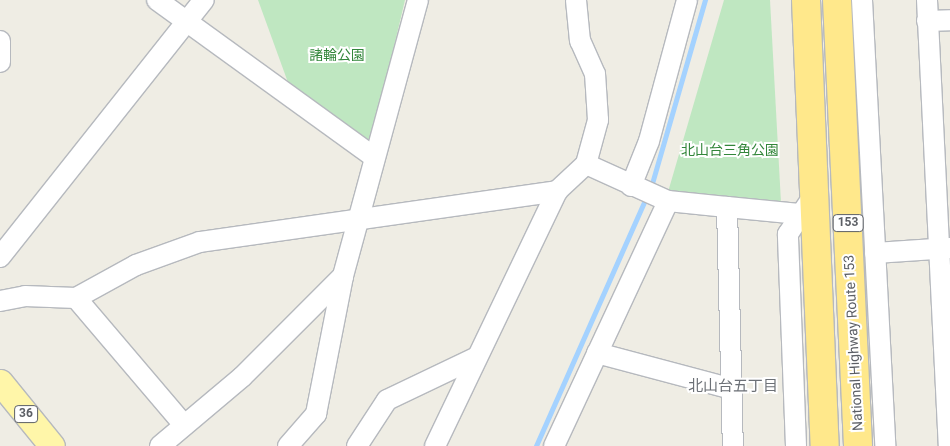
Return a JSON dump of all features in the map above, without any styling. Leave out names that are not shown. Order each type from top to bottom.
[{"type":"highway","name":"153","points":[[806,0],[807,205],[825,446]]},
{"type":"highway","name":"National Highway Route 153","points":[[837,0],[858,446]]},
{"type":"main road","name":"36","points":[[0,382],[52,446]]},
{"type":"street","points":[[156,0],[374,157]]},
{"type":"street","points":[[0,257],[204,0]]},
{"type":"street","points":[[288,446],[316,414],[343,276],[418,0]]},
{"type":"street","points":[[435,446],[475,358],[557,191],[586,164],[598,120],[595,74],[580,41],[576,0]]},
{"type":"street","points":[[635,188],[686,0]]},
{"type":"street","points":[[862,0],[885,446]]},
{"type":"street","points":[[927,0],[927,21],[943,141],[949,367],[949,446]]},
{"type":"street","points":[[927,21],[950,20]]},
{"type":"street","points":[[0,41],[0,62]]},
{"type":"street","points":[[586,164],[635,188],[663,199],[727,206],[807,205]]},
{"type":"street","points":[[0,301],[25,296],[76,298],[136,265],[200,242],[557,191]]},
{"type":"street","points":[[554,446],[597,353],[663,199]]},
{"type":"street","points":[[796,446],[788,234],[807,205]]},
{"type":"street","points":[[727,206],[733,446]]},
{"type":"street","points":[[875,253],[945,248]]},
{"type":"street","points":[[160,446],[242,378],[343,276]]},
{"type":"street","points":[[76,298],[184,426]]},
{"type":"street","points":[[597,353],[732,389]]},
{"type":"street","points":[[357,446],[387,400],[475,358]]},
{"type":"green space","name":"諸輪公園","points":[[258,0],[405,0],[370,148],[290,88]]},
{"type":"green space","name":"北山台三角公園","points":[[724,0],[770,0],[781,203],[668,192]]},
{"type":"waterway","points":[[651,187],[705,0]]},
{"type":"waterway","points":[[536,446],[647,196]]},
{"type":"district","name":"北山台五丁目","points":[[733,387]]}]
